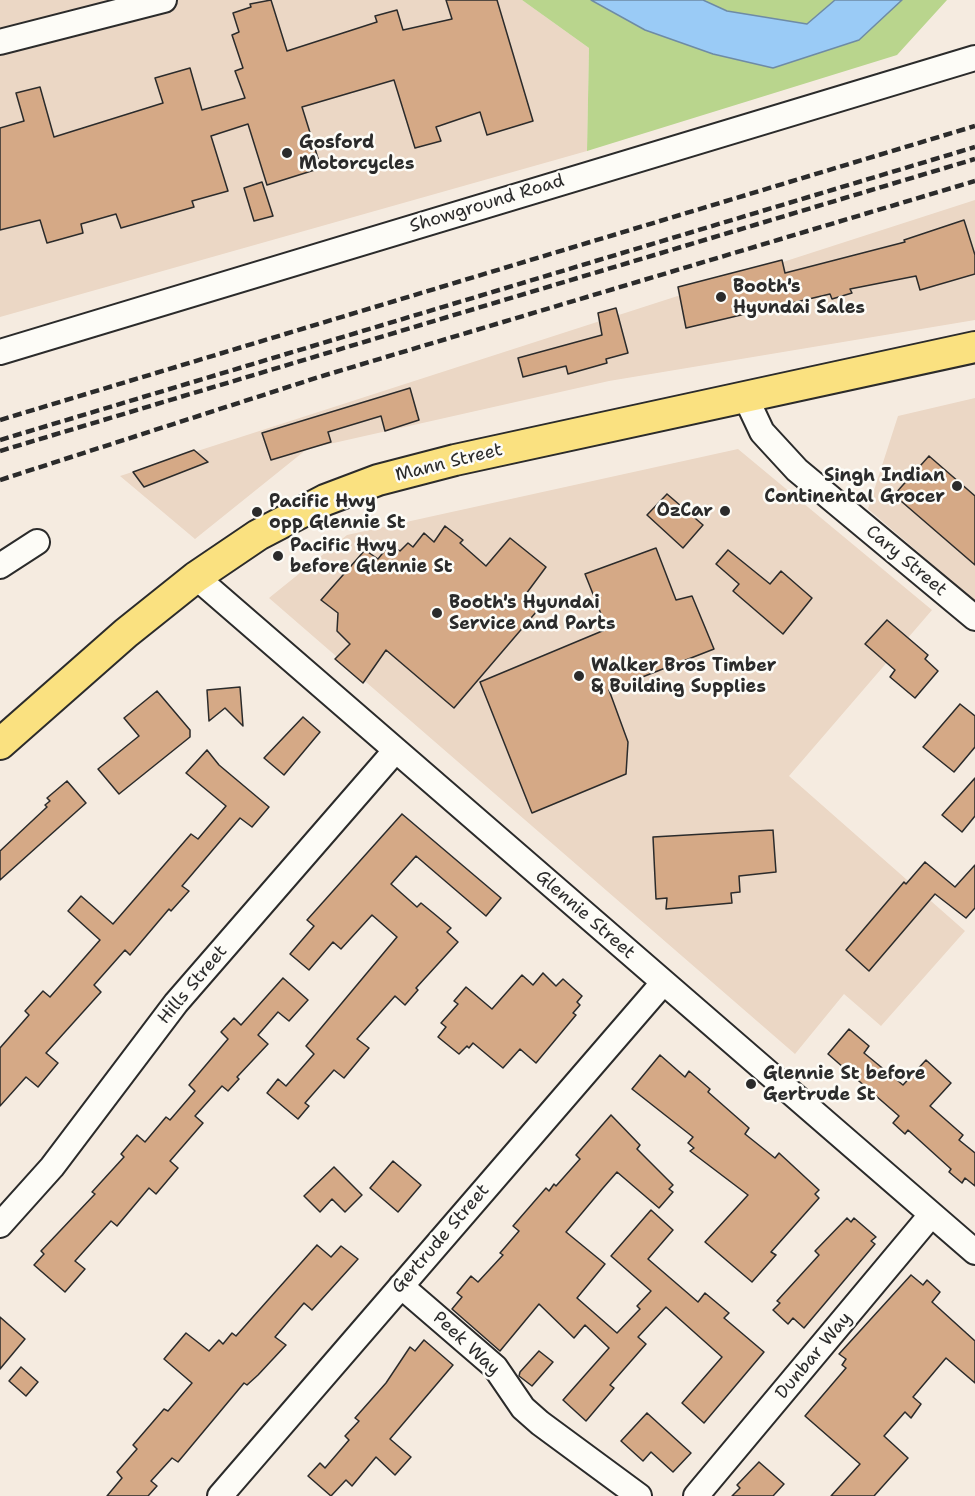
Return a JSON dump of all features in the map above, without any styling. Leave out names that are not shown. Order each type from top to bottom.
[{"type":"main road","name":"Mann Street","points":[[0,744],[126,633],[225,555],[277,524],[325,500],[378,480],[455,460],[975,347]]},
{"type":"street","points":[[0,42],[164,0]]},
{"type":"street","name":"Showground Road","points":[[0,352],[975,58]]},
{"type":"street","name":"Cary Street","points":[[745,396],[762,432],[797,470],[975,618]]},
{"type":"street","points":[[0,566],[36,542]]},
{"type":"street","name":"Glennie Street","points":[[196,577],[975,1252]]},
{"type":"street","name":"Hills Street","points":[[0,1225],[52,1167],[176,1003],[395,751]]},
{"type":"street","name":"Gertrude Street","points":[[220,1496],[663,983]]},
{"type":"street","name":"Dunbar Way","points":[[696,1496],[931,1215]]},
{"type":"street","name":"Peek Way","points":[[401,1286],[495,1367],[523,1408],[540,1424],[639,1496]]},
{"type":"shaded area","points":[[0,0],[522,0],[589,48],[587,151],[0,317]]},
{"type":"shaded area","points":[[975,200],[975,320],[609,381],[307,449],[195,539],[120,476]]},
{"type":"shaded area","points":[[975,398],[975,601],[868,509],[898,416]]},
{"type":"shaded area","points":[[738,449],[932,610],[789,776],[965,931],[881,1026],[844,994],[795,1054],[269,598],[347,535]]},
{"type":"green space","points":[[522,0],[591,0],[645,30],[713,54],[859,40],[902,0],[947,0],[897,55],[587,151],[589,48]]},
{"type":"green space","points":[[703,0],[835,0],[807,24],[727,11]]},
{"type":"water","points":[[591,0],[703,0],[727,11],[807,24],[835,0],[902,0],[859,40],[773,68],[713,54],[645,30]]},
{"type":"building","points":[[271,0],[287,51],[377,22],[375,16],[397,10],[403,30],[452,19],[446,0],[497,0],[533,121],[487,135],[480,112],[436,127],[441,141],[415,148],[394,80],[302,107],[321,168],[267,185],[248,124],[211,136],[228,191],[192,201],[194,207],[121,228],[116,214],[81,224],[83,233],[47,243],[40,220],[0,230],[0,128],[24,121],[16,93],[40,87],[54,137],[163,103],[155,78],[190,68],[202,110],[245,98],[235,71],[243,68],[232,35],[239,32],[233,13],[251,7],[250,4]]},
{"type":"building","points":[[262,182],[273,216],[254,221],[244,188]]},
{"type":"building","points":[[964,220],[975,255],[975,274],[920,290],[916,276],[850,289],[852,293],[832,299],[830,294],[686,328],[678,287],[782,260],[785,273],[905,242],[904,240]]},
{"type":"building","points":[[616,308],[628,353],[606,359],[607,363],[568,374],[566,366],[523,377],[518,358],[602,335],[598,313]]},
{"type":"building","points":[[410,388],[419,420],[385,431],[381,416],[328,432],[331,442],[271,460],[262,433]]},
{"type":"building","points":[[194,450],[208,462],[144,487],[133,472]]},
{"type":"building","points":[[929,456],[975,496],[975,565],[894,495]]},
{"type":"building","points":[[667,494],[703,525],[683,548],[647,515]]},
{"type":"building","name":"Booth's Hyundai Service and Parts","points":[[445,526],[463,540],[460,543],[486,566],[510,538],[546,567],[523,598],[537,611],[454,708],[386,650],[363,683],[335,659],[350,644],[337,631],[338,613],[321,600],[365,550],[378,559],[390,544],[400,551],[408,543],[413,547],[424,533],[434,542]]},
{"type":"building","name":"Walker Bros Timber & Building Supplies","points":[[656,548],[676,600],[692,596],[714,649],[609,690],[628,742],[626,774],[532,813],[480,682],[607,629],[585,574]]},
{"type":"building","points":[[728,550],[770,584],[781,571],[812,598],[783,634],[733,591],[739,584],[716,564]]},
{"type":"building","points":[[887,620],[928,655],[925,659],[938,671],[915,698],[890,677],[895,670],[865,644]]},
{"type":"building","points":[[240,687],[243,726],[225,708],[209,721],[207,690]]},
{"type":"building","points":[[157,691],[190,730],[190,737],[119,794],[98,769],[139,736],[124,718]]},
{"type":"building","points":[[960,704],[975,716],[975,747],[954,772],[923,747]]},
{"type":"building","points":[[303,717],[320,732],[284,775],[264,758]]},
{"type":"building","points":[[207,750],[219,765],[269,807],[252,827],[240,818],[182,886],[189,891],[171,911],[169,909],[130,955],[125,950],[94,985],[101,992],[46,1053],[58,1063],[38,1087],[26,1077],[0,1106],[0,1048],[29,1015],[25,1011],[43,991],[50,997],[100,940],[68,911],[81,896],[113,924],[191,834],[198,839],[226,806],[186,773]]},
{"type":"building","points":[[975,778],[975,816],[962,832],[942,815]]},
{"type":"building","points":[[67,781],[86,803],[0,880],[0,851],[47,807],[45,805],[50,801],[47,798]]},
{"type":"building","points":[[402,814],[501,898],[486,916],[416,856],[391,884],[417,907],[421,903],[451,928],[447,932],[458,942],[416,988],[418,990],[405,1005],[395,996],[357,1039],[369,1048],[344,1078],[334,1070],[305,1103],[309,1106],[298,1119],[267,1093],[278,1079],[286,1086],[314,1054],[306,1046],[397,937],[372,915],[341,949],[333,942],[309,970],[290,954],[314,926],[307,920]]},
{"type":"building","points":[[773,830],[776,872],[739,876],[740,892],[731,893],[732,903],[666,909],[667,898],[656,899],[653,837]]},
{"type":"building","points":[[925,862],[955,887],[975,865],[975,908],[966,918],[935,894],[869,971],[846,950],[904,882],[906,884]]},
{"type":"building","points":[[543,973],[556,986],[563,979],[582,996],[577,1002],[580,1005],[573,1013],[576,1015],[536,1063],[520,1049],[503,1068],[473,1043],[459,1054],[438,1037],[446,1027],[441,1023],[458,1004],[454,1001],[466,987],[492,1009],[522,975],[533,985]]},
{"type":"building","points":[[283,978],[308,1000],[289,1021],[278,1012],[258,1035],[268,1044],[237,1077],[239,1079],[228,1091],[222,1086],[195,1116],[203,1123],[170,1161],[178,1168],[156,1194],[149,1188],[117,1226],[111,1221],[75,1261],[85,1269],[65,1292],[34,1265],[44,1254],[41,1251],[95,1194],[92,1192],[124,1157],[121,1154],[137,1135],[145,1142],[166,1117],[170,1120],[195,1091],[189,1085],[228,1039],[221,1032],[234,1018],[241,1025]]},
{"type":"building","points":[[849,1029],[869,1046],[864,1053],[903,1085],[926,1060],[951,1083],[930,1106],[963,1135],[959,1140],[975,1153],[975,1186],[965,1178],[962,1183],[949,1172],[951,1169],[908,1130],[905,1134],[893,1123],[899,1116],[828,1054]]},
{"type":"building","points":[[660,1055],[685,1077],[689,1071],[710,1089],[708,1092],[749,1128],[745,1134],[775,1158],[779,1153],[819,1190],[815,1194],[819,1198],[771,1252],[776,1255],[752,1282],[705,1242],[748,1195],[690,1151],[694,1148],[688,1143],[693,1137],[632,1089]]},
{"type":"building","points":[[611,1115],[640,1145],[637,1149],[673,1185],[669,1189],[673,1192],[659,1208],[617,1172],[566,1232],[605,1264],[577,1298],[617,1333],[640,1309],[637,1306],[651,1291],[611,1256],[651,1210],[673,1230],[648,1259],[698,1302],[705,1293],[729,1313],[724,1318],[764,1352],[704,1423],[682,1403],[722,1357],[666,1307],[638,1337],[646,1344],[610,1385],[614,1388],[586,1421],[563,1400],[609,1348],[585,1325],[574,1338],[539,1304],[500,1351],[452,1309],[462,1297],[457,1293],[471,1276],[478,1282],[503,1255],[500,1253],[519,1231],[513,1226],[546,1188],[549,1191],[554,1184],[556,1186],[580,1159],[576,1155]]},
{"type":"building","points":[[393,1161],[421,1185],[398,1212],[370,1188]]},
{"type":"building","points":[[334,1167],[362,1195],[345,1212],[332,1199],[320,1212],[304,1196]]},
{"type":"building","points":[[847,1218],[851,1222],[854,1218],[876,1237],[871,1241],[875,1244],[804,1328],[793,1318],[788,1324],[773,1310],[780,1303],[777,1301],[819,1255],[815,1251]]},
{"type":"building","points":[[317,1245],[331,1257],[341,1246],[358,1259],[312,1310],[304,1303],[275,1337],[286,1345],[247,1385],[244,1383],[178,1462],[172,1458],[151,1481],[157,1486],[148,1496],[107,1496],[122,1478],[117,1472],[137,1449],[133,1445],[164,1409],[168,1411],[192,1383],[164,1359],[186,1333],[209,1351],[219,1340],[223,1344],[232,1333],[236,1336]]},
{"type":"building","points":[[911,1275],[923,1285],[927,1280],[940,1292],[932,1302],[975,1341],[975,1383],[946,1358],[913,1397],[921,1404],[911,1418],[905,1412],[884,1436],[908,1458],[874,1496],[831,1496],[860,1464],[805,1416],[846,1368],[842,1365],[846,1359],[839,1354]]},
{"type":"building","points":[[0,1317],[25,1339],[0,1369]]},
{"type":"building","points":[[424,1340],[453,1365],[390,1439],[411,1457],[395,1475],[376,1457],[352,1486],[346,1480],[331,1496],[308,1476],[320,1463],[325,1468],[349,1440],[345,1436],[359,1421],[355,1418],[386,1383],[410,1347],[415,1351]]},
{"type":"building","points":[[539,1351],[553,1362],[532,1386],[519,1376]]},
{"type":"building","points":[[21,1367],[38,1382],[26,1396],[9,1381]]},
{"type":"building","points":[[647,1413],[691,1453],[673,1472],[651,1452],[643,1461],[621,1441]]},
{"type":"building","points":[[759,1462],[784,1484],[773,1496],[732,1496],[740,1488],[737,1485]]},
{"type":"railway","points":[[0,420],[975,126]]},
{"type":"railway","points":[[0,440],[975,147]]},
{"type":"railway","points":[[0,451],[975,159]]},
{"type":"railway","points":[[0,480],[319,377],[975,181]]},
{"type":"place","name":"Gosford Motorcycles","points":[[287,153]]},
{"type":"place","name":"Booth's Hyundai Sales","points":[[721,297]]},
{"type":"place","name":"Singh Indian Continental Grocer","points":[[957,486]]},
{"type":"place","name":"OzCar","points":[[725,511]]},
{"type":"place","name":"Pacific Hwy opp Glennie St","points":[[257,512]]},
{"type":"place","name":"Pacific Hwy before Glennie St","points":[[278,556]]},
{"type":"place","name":"Booth's Hyundai Service and Parts","points":[[437,613]]},
{"type":"place","name":"Walker Bros Timber & Building Supplies","points":[[579,676]]},
{"type":"place","name":"Glennie St before Gertrude St","points":[[751,1084]]}]
